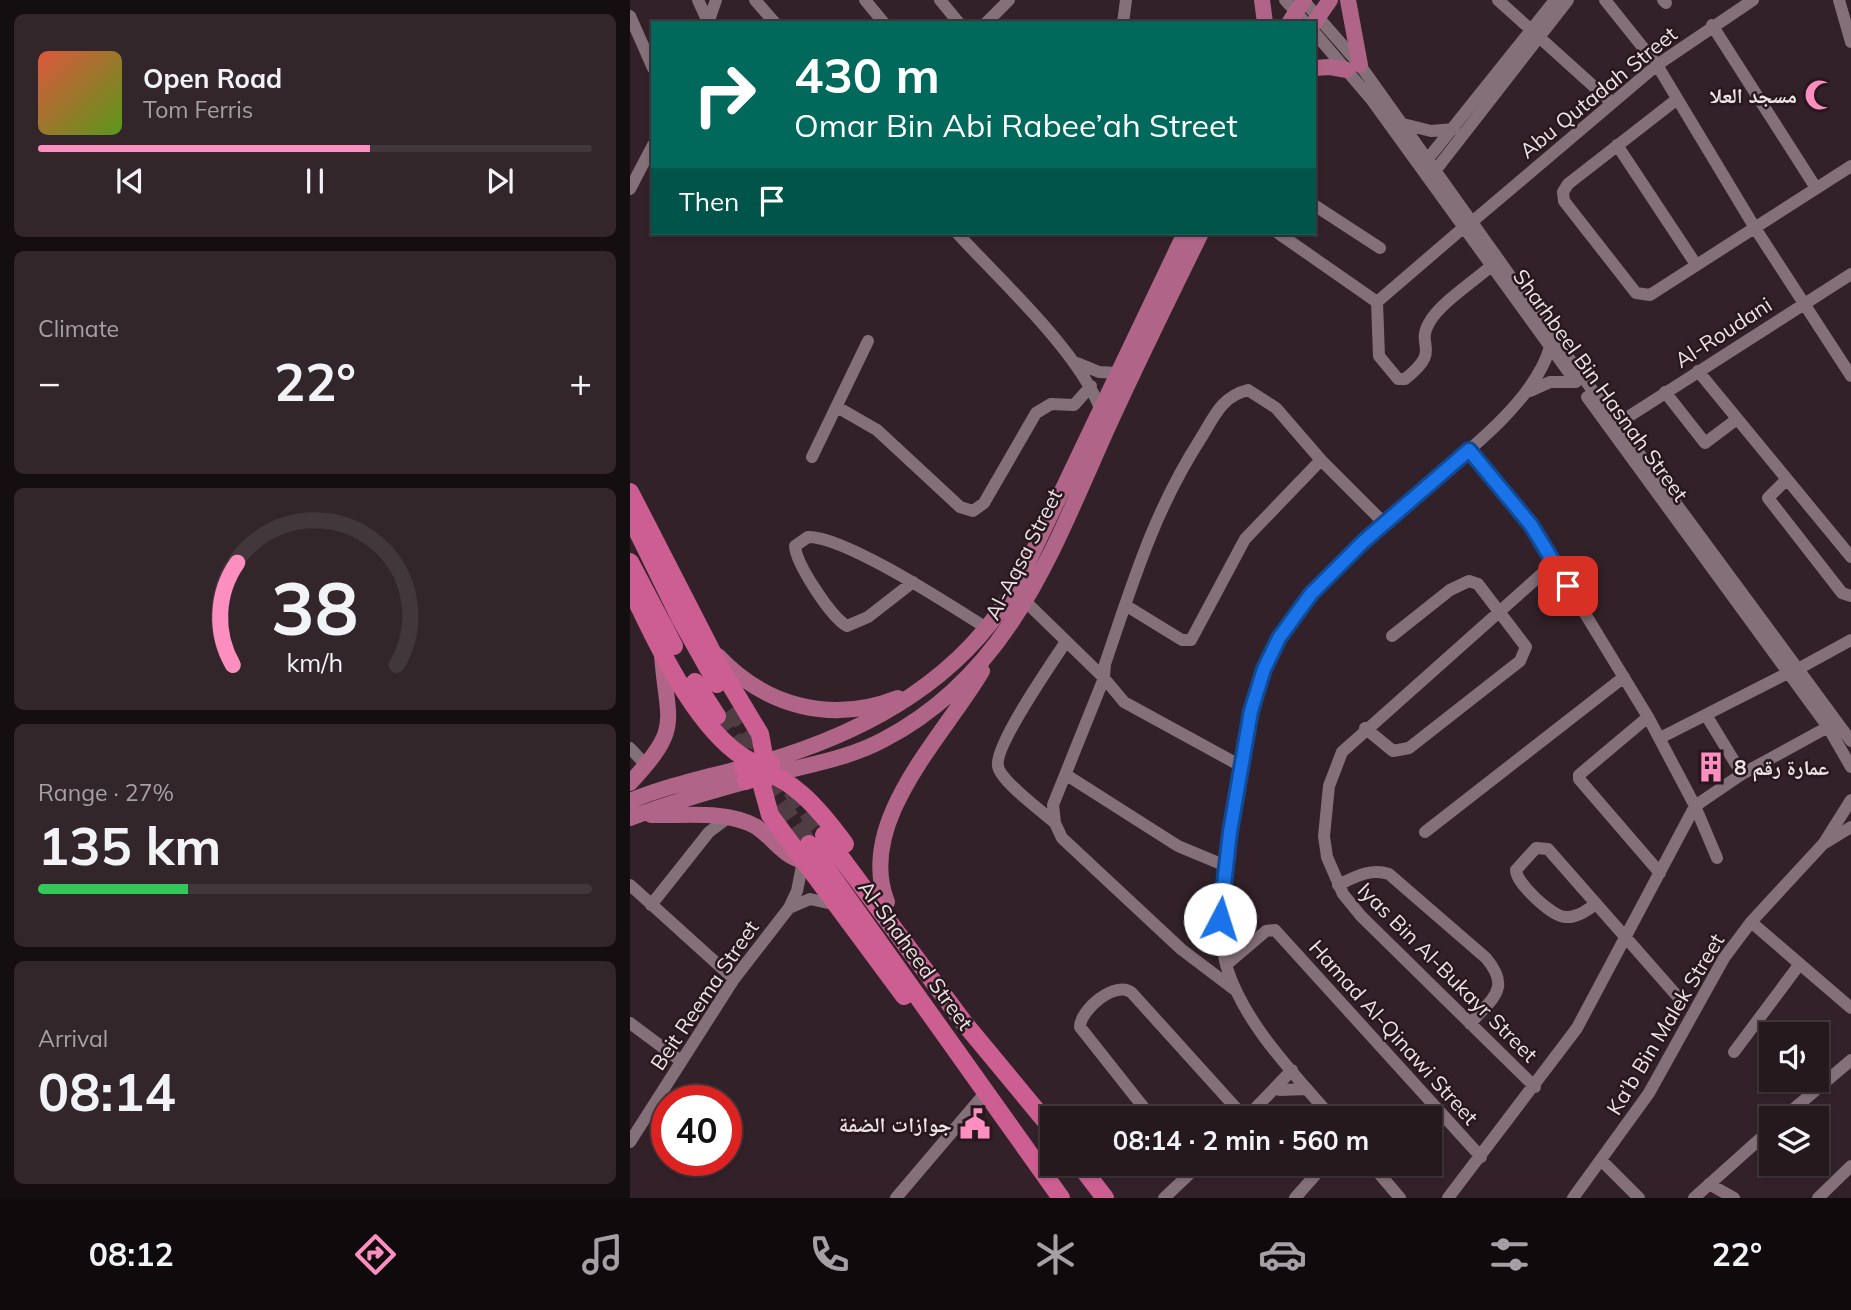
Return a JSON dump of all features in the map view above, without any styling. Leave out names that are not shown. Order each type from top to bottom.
[{"type":"highway","points":[[630,492],[711,649],[760,734],[764,769],[762,792],[767,809],[812,847],[836,905],[900,992],[934,1019]]},
{"type":"highway","points":[[630,516],[724,712],[672,644],[630,562]]},
{"type":"highway","points":[[630,587],[662,649],[709,727],[727,746],[801,794],[819,811],[945,979],[965,1024],[1040,1115]]},
{"type":"highway","name":"Al-Shaheed Street","points":[[812,847],[1061,1198]]},
{"type":"highway","name":"Al-Shaheed Street","points":[[812,847],[965,1024]]},
{"type":"highway","points":[[1088,1176],[1105,1198]]},
{"type":"main road","points":[[1262,0],[1265,21]]},
{"type":"main road","points":[[1303,13],[1330,0]]},
{"type":"main road","points":[[1316,68],[1354,67],[1348,0]]},
{"type":"main road","name":"Al-Aqsa Street","points":[[764,769],[868,723],[926,686],[968,652],[988,629],[1019,582],[1184,235]]},
{"type":"main road","name":"Al-Aqsa Street","points":[[764,769],[841,757],[900,731],[936,705],[993,650],[1025,601],[1200,235]]},
{"type":"main road","points":[[630,783],[660,747],[670,715],[662,649]]},
{"type":"main road","points":[[711,649],[747,682],[772,697],[801,708],[832,711],[858,709],[886,702],[926,686]]},
{"type":"main road","points":[[887,902],[879,872],[884,832],[918,766],[993,650]]},
{"type":"main road","points":[[632,814],[764,769]]},
{"type":"main road","points":[[632,814],[729,817],[760,829],[787,854],[812,847]]},
{"type":"street","points":[[698,0],[708,21]]},
{"type":"street","points":[[708,21],[716,0]]},
{"type":"street","points":[[755,0],[773,21]]},
{"type":"street","points":[[865,0],[882,21]]},
{"type":"street","points":[[940,0],[957,21]]},
{"type":"street","points":[[988,21],[1009,0]]},
{"type":"street","points":[[1123,21],[1126,0]]},
{"type":"street","points":[[1498,0],[1611,102]]},
{"type":"street","points":[[1428,169],[1448,153],[1536,32],[1555,0]]},
{"type":"street","points":[[1428,169],[1454,129],[1536,32],[1568,0]]},
{"type":"street","points":[[1605,0],[1657,65],[1755,228],[1851,376]]},
{"type":"street","name":"Abu Qutadah Street","points":[[1377,302],[1657,65],[1712,25],[1753,0]]},
{"type":"street","points":[[1839,0],[1851,42]]},
{"type":"street","points":[[630,16],[651,63]]},
{"type":"street","points":[[1712,25],[1816,188]]},
{"type":"street","name":"Sharhbeel Bin Hasnah Street","points":[[1316,27],[1403,124],[1428,169],[1446,184],[1490,267],[1793,671],[1851,741]]},
{"type":"street","name":"Sharhbeel Bin Hasnah Street","points":[[1354,67],[1617,424],[1793,671],[1851,767]]},
{"type":"street","points":[[1676,100],[1568,184],[1563,192],[1564,201],[1636,293],[1650,295],[1695,263],[1851,166]]},
{"type":"street","points":[[1403,124],[1432,131],[1454,129]]},
{"type":"street","points":[[1617,145],[1695,263]]},
{"type":"street","points":[[631,183],[651,148]]},
{"type":"street","points":[[1446,184],[1448,153]]},
{"type":"street","points":[[1316,206],[1380,248]]},
{"type":"street","points":[[959,235],[1073,360],[1091,386],[1100,408]]},
{"type":"street","points":[[1281,235],[1377,302],[1379,356],[1398,379],[1405,379],[1427,356],[1426,329],[1432,318],[1490,267]]},
{"type":"street","name":"Al-Roudani","points":[[1617,424],[1851,274]]},
{"type":"street","points":[[812,457],[868,341]]},
{"type":"street","points":[[1322,1106],[1254,1023],[1235,990],[1226,965],[1220,919],[1241,766],[1255,695],[1279,638],[1311,594],[1383,522],[1469,450],[1527,393],[1543,367],[1550,347]]},
{"type":"street","points":[[1073,360],[1099,372],[1118,373]]},
{"type":"street","points":[[1698,371],[1851,558]]},
{"type":"street","points":[[1527,393],[1550,382],[1576,382]]},
{"type":"street","points":[[837,407],[871,426],[960,507],[973,511],[984,503],[1036,413],[1051,404],[1074,405],[1091,386]]},
{"type":"street","points":[[1235,990],[1202,967],[1062,838],[1055,823],[1054,805],[1068,776],[1104,678],[1105,664],[1166,496],[1226,398],[1248,390],[1261,395],[1383,522]]},
{"type":"street","points":[[1665,392],[1704,443],[1737,419]]},
{"type":"street","points":[[1469,450],[1531,525],[1624,677],[1660,738],[1695,806],[1717,858]]},
{"type":"street","points":[[1125,606],[1182,640],[1191,640],[1245,540],[1321,460]]},
{"type":"street","points":[[1786,480],[1768,498],[1842,593],[1851,596]]},
{"type":"street","points":[[913,582],[858,624],[847,626],[839,621],[816,587],[796,556],[795,547],[799,540],[816,536],[913,582],[988,629]]},
{"type":"street","name":"Iyas Bin Al-Bukayr Street","points":[[1535,1087],[1361,916],[1338,885],[1327,857],[1324,836],[1329,786],[1342,752],[1364,728],[1554,563]]},
{"type":"street","points":[[1364,728],[1393,751],[1409,748],[1520,662],[1526,647],[1478,584],[1461,583],[1392,636]]},
{"type":"street","points":[[1025,601],[1065,643],[1104,678],[1124,702],[1241,766]]},
{"type":"street","points":[[1660,738],[1851,640]]},
{"type":"street","points":[[1055,823],[1002,776],[998,765],[999,754],[1021,712],[1065,643]]},
{"type":"street","points":[[1425,832],[1624,677]]},
{"type":"street","points":[[1706,715],[1742,774]]},
{"type":"street","points":[[1648,717],[1579,775],[1579,779],[1660,873]]},
{"type":"street","points":[[1448,1198],[1535,1087],[1588,1010],[1695,806],[1742,774],[1828,727]]},
{"type":"street","points":[[630,748],[646,765]]},
{"type":"street","points":[[1068,776],[1178,846],[1226,866]]},
{"type":"street","name":"Ka’b Bin Malek Street","points":[[1573,1198],[1649,1093],[1718,968],[1751,922],[1824,843],[1851,800]]},
{"type":"street","points":[[652,905],[709,832],[729,817]]},
{"type":"street","name":"Ka’b Bin Malek Street","points":[[1824,843],[1851,827]]},
{"type":"street","points":[[1596,904],[1573,916],[1557,915],[1519,882],[1516,870],[1528,855],[1543,846],[1596,904],[1625,940],[1678,997]]},
{"type":"street","name":"Beit Reema Street","points":[[630,1142],[734,979],[789,908],[812,847]]},
{"type":"street","points":[[1338,885],[1367,872],[1389,874],[1486,958],[1498,972],[1500,982],[1493,998],[1470,1024]]},
{"type":"street","points":[[630,885],[734,979]]},
{"type":"street","points":[[789,908],[810,899],[836,905]]},
{"type":"street","points":[[1751,922],[1847,1005],[1851,1014]]},
{"type":"street","name":"Hamad Al-Qinawi Street","points":[[1226,965],[1268,929],[1279,933],[1481,1157]]},
{"type":"street","points":[[1734,1052],[1799,965]]},
{"type":"street","points":[[1143,1106],[1080,1027],[1083,1016],[1115,988],[1124,987],[1132,993],[1234,1106]]},
{"type":"street","points":[[630,1023],[681,1061]]},
{"type":"street","points":[[1839,1068],[1851,1051]]},
{"type":"street","points":[[1278,1087],[1281,1057]]},
{"type":"street","points":[[1796,1106],[1851,1060]]},
{"type":"street","points":[[1258,1106],[1294,1073]]},
{"type":"street","points":[[1278,1087],[1307,1089]]},
{"type":"street","points":[[896,1198],[986,1092]]},
{"type":"street","points":[[1694,1198],[1759,1140]]},
{"type":"street","points":[[1602,1161],[1639,1198]]},
{"type":"street","points":[[906,1198],[923,1176],[928,1163]]},
{"type":"street","points":[[1818,1198],[1851,1166]]},
{"type":"street","points":[[1164,1198],[1187,1176]]},
{"type":"street","points":[[1295,1198],[1314,1176]]},
{"type":"street","points":[[1381,1176],[1400,1198]]},
{"type":"street","points":[[1709,1184],[1734,1198]]},
{"type":"tunnel","points":[[732,708],[760,747]]},
{"type":"tunnel","points":[[717,716],[809,844]]},
{"type":"tunnel","points":[[791,790],[824,835]]},
{"type":"place","name":"مسجد العلا","points":[[1820,95]]},
{"type":"place","name":"عمارة رقم 8","points":[[1711,767]]},
{"type":"place","name":"جوازات الضفة","points":[[975,1124]]},
{"type":"route","points":[[1220,919],[1230,832],[1251,711],[1270,653],[1287,624],[1311,594],[1383,522],[1469,450],[1531,525],[1568,586]]}]
